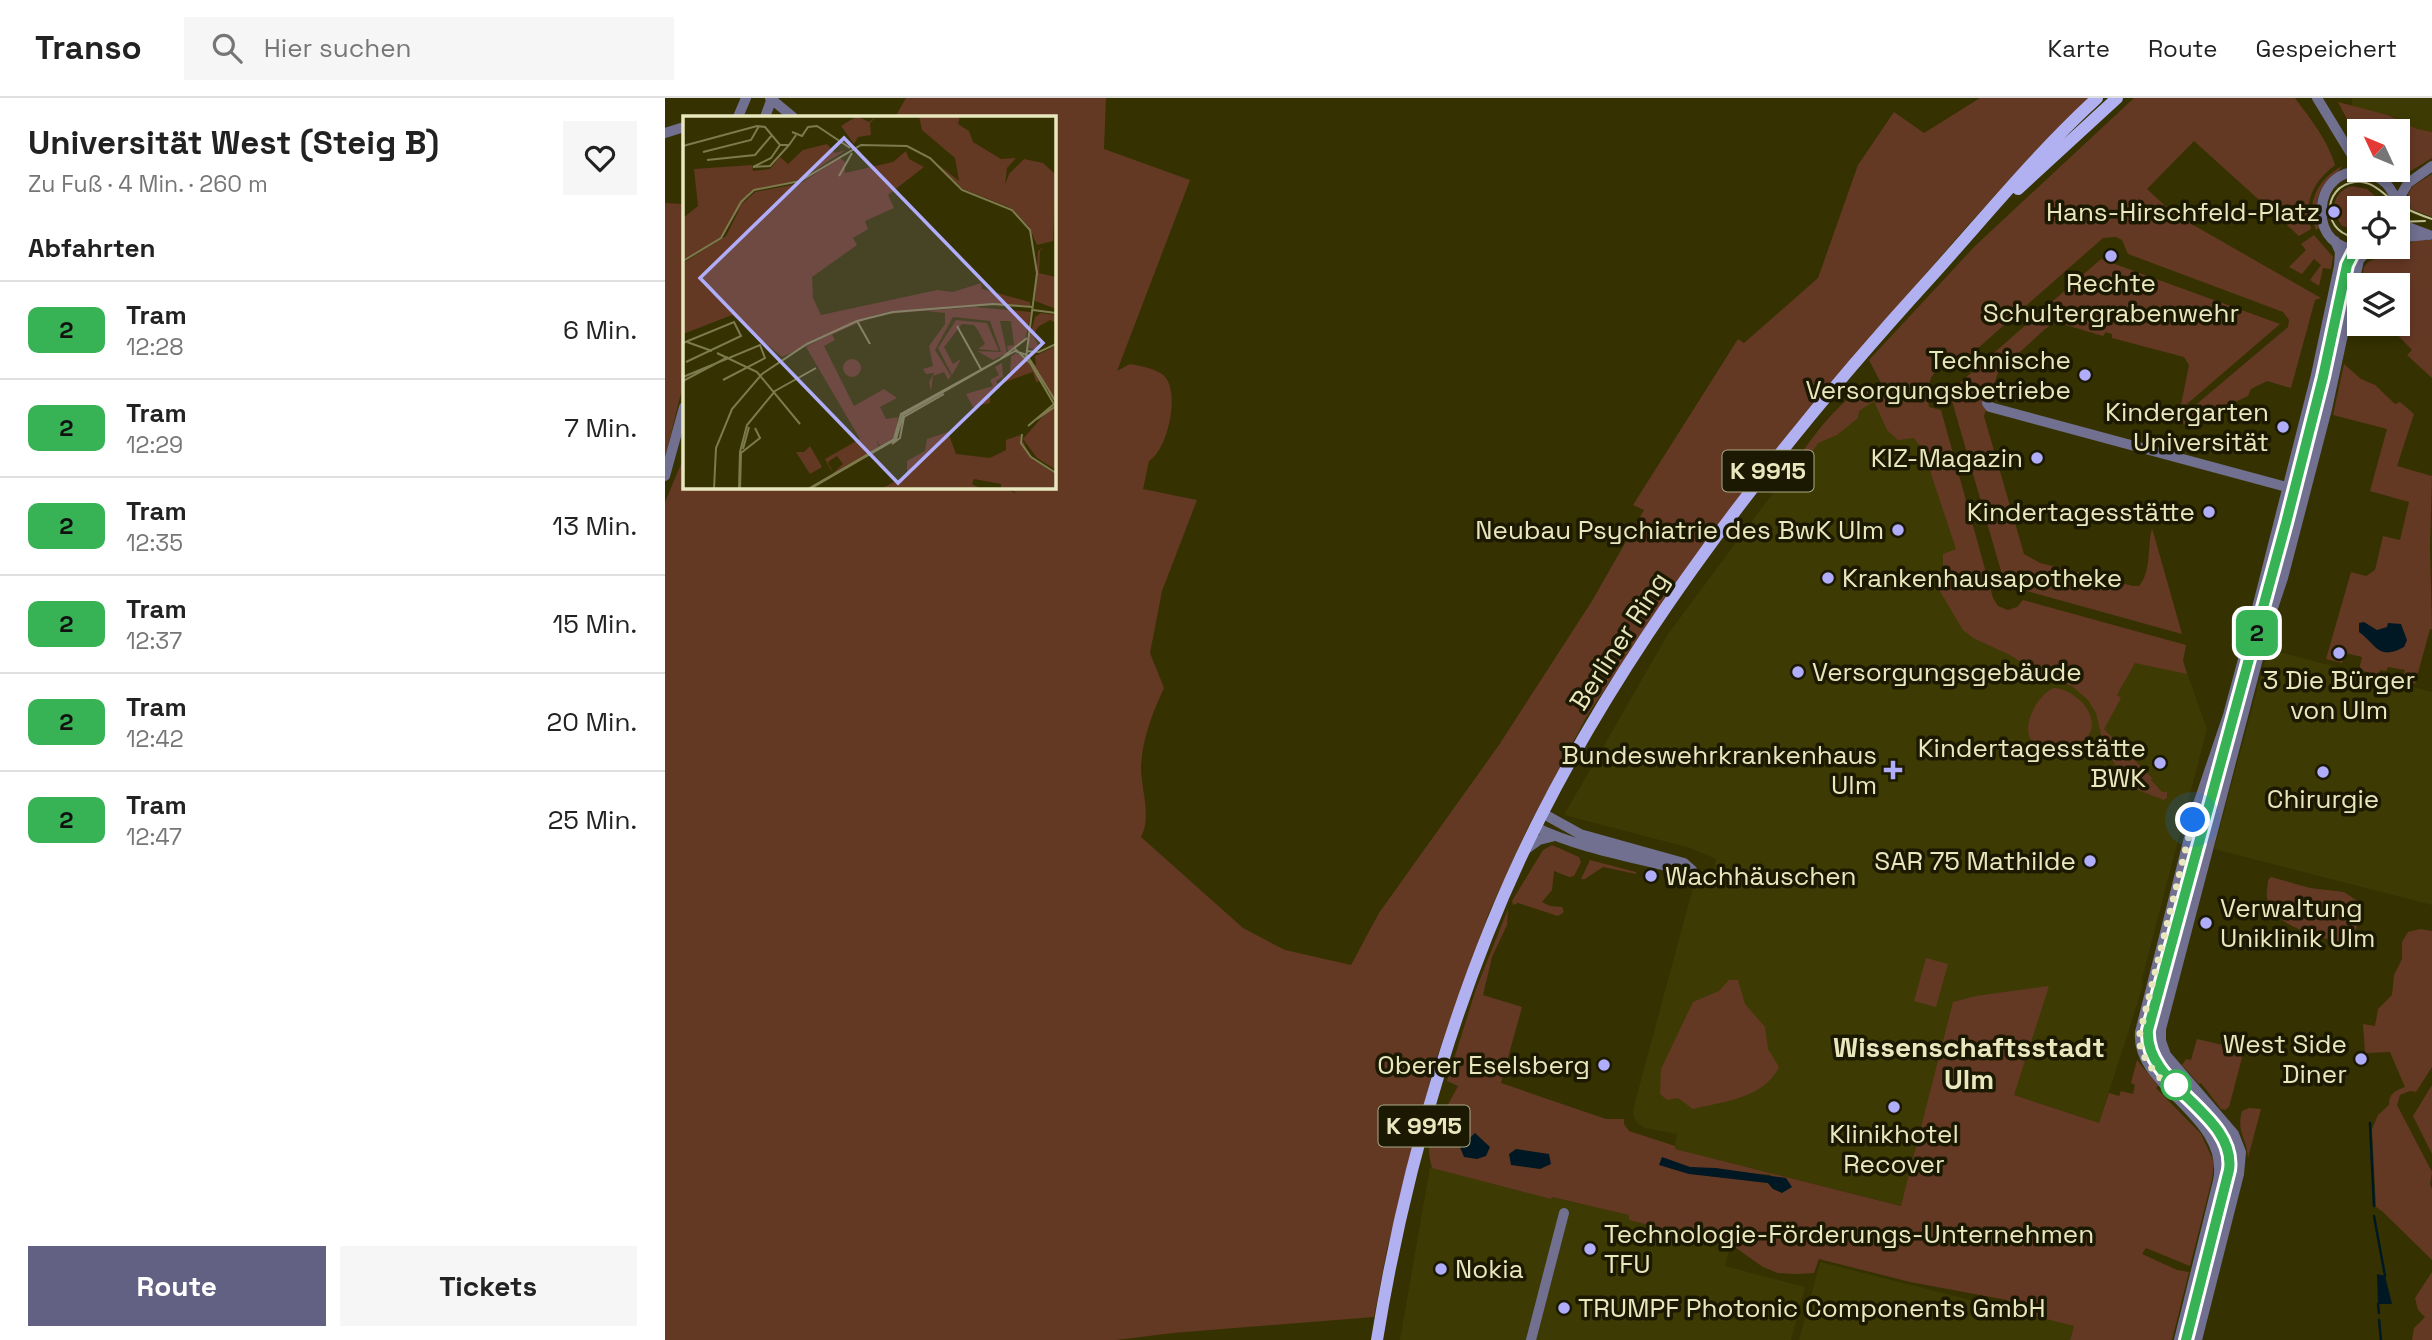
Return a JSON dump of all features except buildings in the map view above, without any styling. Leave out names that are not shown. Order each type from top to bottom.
[{"type":"main road","name":"Berliner Ring","points":[[1377,1340],[1398,1229],[1429,1109],[1469,987],[1535,827],[1593,722],[1651,628],[1797,434],[1885,327],[2045,149],[2097,98]]},
{"type":"main road","name":"Berliner Ring","points":[[1967,237],[2117,98]]},
{"type":"street","points":[[737,116],[746,98]]},
{"type":"street","points":[[2317,98],[2347,148]]},
{"type":"street","points":[[765,116],[771,99],[792,116]]},
{"type":"street","points":[[665,133],[683,127]]},
{"type":"street","points":[[2339,178],[2346,163],[2340,138]]},
{"type":"street","points":[[2399,196],[2415,177],[2432,166]]},
{"type":"street","points":[[2179,1340],[2218,1181],[2220,1159],[2214,1142],[2148,1062],[2141,1049],[2140,1034],[2193,820],[2232,700],[2316,375],[2340,252],[2325,228],[2321,211],[2322,199],[2328,188],[2347,175]]},
{"type":"street","points":[[2410,178],[2415,177]]},
{"type":"street","points":[[2384,182],[2397,182]]},
{"type":"street","points":[[2384,182],[2393,196]]},
{"type":"street","points":[[2410,228],[2431,235]]},
{"type":"street","points":[[2410,237],[2431,235]]},
{"type":"street","points":[[2335,241],[2347,247]]},
{"type":"street","points":[[2197,1340],[2241,1162],[2237,1140],[2166,1055],[2161,1041],[2161,1029],[2265,632],[2283,578],[2337,367],[2360,259]]},
{"type":"street","points":[[1987,403],[1990,407],[2305,492]]},
{"type":"street","points":[[665,476],[683,411]]},
{"type":"street","points":[[1535,827],[1556,836],[1682,870],[1692,870],[1684,863],[1580,834],[1542,813]]},
{"type":"street","points":[[1525,851],[1539,840],[1556,836]]},
{"type":"street","points":[[2218,1181],[2226,1188],[2236,1186]]},
{"type":"street","points":[[1531,1340],[1564,1213]]},
{"type":"shaded area","points":[[906,98],[1106,98],[1104,149],[1190,180],[1117,371],[1130,364],[1155,370],[1168,381],[1171,392],[1172,405],[1167,432],[1156,455],[1149,461],[1143,489],[1197,500],[1162,591],[1150,653],[1164,688],[1143,746],[1141,776],[1146,820],[1141,837],[1243,928],[1285,950],[1351,965],[1379,913],[1499,745],[1592,601],[1644,510],[1633,505],[1738,339],[1744,343],[1818,278],[1858,165],[1894,112],[1924,133],[1980,98],[2090,98],[2039,147],[1961,233],[1791,431],[1648,624],[1587,716],[1528,827],[1488,915],[1434,1065],[1387,1249],[1374,1317],[1116,1340],[665,1340],[665,502],[683,459],[683,488],[1006,488],[1016,494],[1012,488],[1055,488],[1055,116],[896,116]]},
{"type":"shaded area","points":[[2134,98],[2295,98],[2323,138],[2335,165],[2321,178],[2312,193],[2308,210],[2311,229],[2299,236],[2194,141],[2147,189],[2174,214],[2321,298],[2315,300],[2291,388],[2267,381],[2251,389],[2248,396],[2185,425],[2179,419],[2288,327],[2289,320],[2283,312],[2128,254],[2122,240],[2116,237],[2103,238],[1953,370],[1945,368],[1934,373],[1929,385],[1928,400],[1929,407],[1941,410],[1993,598],[1998,606],[2008,610],[2017,607],[2023,600],[2186,645],[2183,661],[2187,674],[2135,663],[2117,695],[2121,698],[2104,729],[2152,778],[2162,792],[2167,792],[2167,798],[2164,800],[2135,789],[2118,770],[2103,743],[2096,713],[2088,700],[2072,686],[2046,678],[1963,630],[1935,583],[1943,567],[1943,554],[1956,549],[1923,450],[1914,438],[1898,440],[1887,430],[1874,401],[1859,411],[1858,418],[1837,435],[1818,443],[1793,482],[1784,477],[1815,434],[1842,404],[1856,394],[1882,385],[1869,360],[1975,246]]},
{"type":"shaded area","points":[[2352,98],[2432,98],[2432,132],[2410,126],[2410,119],[2397,119],[2352,106]]},
{"type":"shaded area","points":[[2338,102],[2396,119],[2347,119]]},
{"type":"shaded area","points":[[2410,126],[2432,132],[2432,158],[2410,172]]},
{"type":"shaded area","points":[[2342,166],[2320,193],[2317,210],[2319,228],[2316,230],[2312,210],[2316,193],[2326,178]]},
{"type":"shaded area","points":[[2432,174],[2432,217],[2411,209],[2408,194],[2413,186]]},
{"type":"shaded area","points":[[2352,186],[2367,189],[2375,196],[2347,196],[2347,227],[2342,226],[2334,213],[2338,196]]},
{"type":"shaded area","points":[[665,203],[683,204],[683,377],[665,458]]},
{"type":"shaded area","points":[[2314,235],[2333,257],[2331,269],[2323,268],[2319,286],[2310,280],[2321,265],[2314,259],[2302,274],[2289,267],[2306,250],[2301,244]]},
{"type":"shaded area","points":[[2432,239],[2432,378],[2407,355],[2412,350],[2399,336],[2410,336],[2410,273],[2363,273],[2368,262],[2375,259],[2410,259],[2410,243]]},
{"type":"shaded area","points":[[2101,259],[2280,324],[2180,410],[2189,365],[2184,357],[2112,338],[2112,334],[2106,332],[2103,336],[2059,323],[2052,324],[1998,372],[1984,416],[2024,554],[2040,563],[2139,586],[2148,566],[2152,528],[2182,634],[2005,585],[1952,401],[1955,387]]},
{"type":"shaded area","points":[[2342,260],[2346,262],[2343,274],[2347,275],[2347,306],[2334,367],[2302,482],[2294,479]]},
{"type":"shaded area","points":[[2352,263],[2356,263],[2354,273],[2350,273]]},
{"type":"shaded area","points":[[2344,364],[2361,379],[2375,385],[2395,404],[2400,402],[2414,414],[2397,466],[2432,476],[2432,629],[2415,684],[2402,681],[2405,670],[2388,667],[2386,671],[2380,670],[2379,675],[2359,670],[2362,657],[2345,653],[2342,663],[2326,659],[2351,572],[2366,576],[2375,570],[2383,536],[2400,540],[2409,502],[2370,491],[2387,429],[2333,415]]},
{"type":"shaded area","name":"Bundeswehrkrankenhaus Ulm","points":[[1883,385],[1934,439],[1981,620],[2183,661],[2207,729],[2142,979],[2143,986],[2099,1123],[2014,1095],[1902,1206],[1674,1149],[1677,1134],[1645,1128],[1637,1123],[1633,1114],[1635,1102],[1694,884],[1712,888],[1716,859],[1690,848],[1564,815],[1668,634],[1819,431],[1853,396]]},
{"type":"shaded area","points":[[2284,525],[2290,527],[2276,580],[2270,579]]},
{"type":"shaded area","points":[[2265,582],[2278,585],[2256,660],[2246,657]]},
{"type":"shaded area","name":"Chirurgie","points":[[2268,649],[2432,692],[2432,905],[2214,849]]},
{"type":"shaded area","points":[[2244,663],[2254,666],[2212,827],[2198,824]]},
{"type":"shaded area","points":[[2054,688],[2068,692],[2082,702],[2092,722],[2087,737],[2064,751],[2031,740],[2028,734],[2030,719],[2037,703]]},
{"type":"shaded area","points":[[1552,845],[1579,857],[1581,862],[1574,876],[1569,877],[1554,871],[1552,890],[1542,902],[1562,907],[1564,912],[1558,916],[1518,903],[1513,905],[1512,901],[1543,850]]},
{"type":"shaded area","points":[[2192,845],[2202,847],[2202,850],[2198,876],[2159,1027],[2172,1067],[2162,1076],[2152,1064],[2142,1038]]},
{"type":"shaded area","points":[[1590,860],[1636,874],[1603,867],[1581,879]]},
{"type":"shaded area","points":[[2271,877],[2310,888],[2344,892],[2359,902],[2360,916],[2352,942],[2348,945],[2313,935],[2277,916],[2267,897],[2268,880]]},
{"type":"shaded area","points":[[1508,909],[1507,925],[1492,957],[1483,995],[1522,1007],[1501,1083],[1606,1119],[1624,1119],[1629,1131],[1675,1146],[1675,1149],[1901,1206],[1953,1002],[1976,996],[2049,986],[2014,1095],[2099,1123],[2109,1093],[2119,1096],[2121,1091],[2133,1094],[2135,1085],[2131,1083],[2137,1060],[2158,1086],[2156,1088],[2201,1134],[2214,1162],[2190,1266],[2146,1248],[2142,1254],[2177,1270],[2189,1272],[2172,1340],[2070,1340],[2074,1326],[2010,1310],[2007,1300],[1910,1282],[1819,1259],[1814,1273],[1778,1273],[1763,1267],[1736,1248],[1629,1220],[1629,1215],[1552,1197],[1551,1199],[1432,1168],[1430,1144],[1458,1086],[1447,1081],[1476,989]],"holes":[[[1662,1157],[1690,1167],[1771,1175],[1773,1189],[1768,1183],[1714,1176]]]},
{"type":"shaded area","points":[[2420,929],[2432,931],[2432,1067],[2416,1092],[2400,1095],[2397,1105],[2432,1172],[2432,1260],[2376,1207],[2372,1129],[2378,1115],[2389,1105],[2391,1096],[2405,1087],[2390,1052],[2365,1053],[2363,1024],[2375,1026],[2378,1009],[2392,995],[2394,975],[2402,959],[2402,942],[2408,932]]},
{"type":"shaded area","points":[[1926,958],[1948,964],[1936,1007],[1914,1001]]},
{"type":"shaded area","points":[[1729,980],[1738,980],[1745,1004],[1765,1027],[1768,1049],[1779,1067],[1763,1086],[1730,1101],[1693,1109],[1678,1098],[1667,1100],[1660,1094],[1661,1069],[1693,1002],[1719,991]]},
{"type":"shaded area","points":[[2197,1039],[2244,1050],[2229,1107],[2225,1110],[2221,1109],[2201,1083],[2199,1084],[2182,1065],[2186,1059],[2191,1060]]},
{"type":"shaded area","points":[[2173,1073],[2209,1114],[2204,1119],[2167,1077]]},
{"type":"shaded area","points":[[2432,1085],[2432,1154],[2413,1116]]},
{"type":"shaded area","points":[[2249,1108],[2261,1109],[2248,1158],[2240,1119],[2242,1111]]},
{"type":"shaded area","points":[[2215,1116],[2235,1146],[2233,1183],[2224,1181],[2225,1152],[2205,1125]]},
{"type":"shaded area","points":[[1430,1167],[1551,1199],[1552,1197],[1629,1215],[1629,1220],[1730,1247],[1725,1266],[1805,1287],[1791,1340],[1400,1340]]},
{"type":"shaded area","points":[[2221,1190],[2230,1192],[2209,1274],[2199,1266]]},
{"type":"shaded area","points":[[1820,1262],[2074,1326],[2070,1340],[1799,1340]]},
{"type":"shaded area","points":[[2201,1272],[2207,1280],[2195,1340],[2181,1340],[2196,1277],[2199,1278]]},
{"type":"shaded area","points":[[2432,1272],[2432,1340],[2412,1340],[2414,1328],[2425,1317],[2418,1310],[2415,1298]]},
{"type":"water","points":[[2364,622],[2377,630],[2387,627],[2388,623],[2401,624],[2407,640],[2404,647],[2389,652],[2379,650],[2359,632],[2359,623]]},
{"type":"water","points":[[1475,1133],[1490,1147],[1486,1156],[1477,1159],[1464,1157],[1460,1147]]},
{"type":"water","points":[[1516,1149],[1549,1154],[1551,1164],[1540,1169],[1511,1165],[1509,1154]]},
{"type":"water","points":[[1662,1157],[1690,1167],[1786,1178],[1792,1187],[1782,1193],[1768,1183],[1689,1174],[1659,1165]]},
{"type":"water","points":[[2377,1274],[2385,1276],[2392,1304],[2378,1304]]},
{"type":"waterway","points":[[2370,1123],[2374,1206]]},
{"type":"waterway","points":[[2374,1216],[2385,1276]]},
{"type":"waterway","points":[[2378,1304],[2379,1313]]},
{"type":"waterway","points":[[2379,1320],[2381,1340]]},
{"type":"tram line","points":[[2347,235],[2332,221],[2331,201],[2336,192],[2344,186],[2361,182],[2373,186],[2387,196]]},
{"type":"tram line","points":[[2410,210],[2432,219]]},
{"type":"tram line","points":[[2410,222],[2425,221]]},
{"type":"tram line","name":"2","points":[[2186,1340],[2229,1170],[2229,1154],[2219,1134],[2154,1059],[2148,1043],[2148,1030],[2286,523],[2323,377],[2349,259]]},
{"type":"tram line","points":[[2186,1340],[2228,1173],[2229,1157],[2223,1140],[2154,1059],[2148,1043],[2149,1030],[2295,489],[2350,259]]},
{"type":"place","name":"Hans-Hirschfeld-Platz","points":[[2334,212]]},
{"type":"place","name":"Rechte Schultergrabenwehr","points":[[2111,256]]},
{"type":"place","name":"Technische Versorgungsbetriebe","points":[[2085,375]]},
{"type":"place","name":"Kindergarten Universität","points":[[2283,427]]},
{"type":"place","name":"KIZ-Magazin","points":[[2037,458]]},
{"type":"place","name":"Kindertagesstätte","points":[[2209,512]]},
{"type":"place","name":"Neubau Psychiatrie des BwK Ulm","points":[[1898,530]]},
{"type":"place","name":"Krankenhausapotheke","points":[[1828,578]]},
{"type":"place","name":"3 Die Bürger von Ulm","points":[[2339,653]]},
{"type":"place","name":"Versorgungsgebäude","points":[[1798,672]]},
{"type":"place","name":"Kindertagesstätte BWK","points":[[2160,763]]},
{"type":"place","name":"Bundeswehrkrankenhaus Ulm","points":[[1893,770]]},
{"type":"place","name":"Chirurgie","points":[[2323,772]]},
{"type":"place","name":"SAR 75 Mathilde","points":[[2090,861]]},
{"type":"place","name":"Wachhäuschen","points":[[1651,876]]},
{"type":"place","name":"Verwaltung Uniklinik Ulm","points":[[2206,923]]},
{"type":"place","name":"West Side Diner","points":[[2361,1059]]},
{"type":"place","name":"Oberer Eselsberg","points":[[1604,1065]]},
{"type":"place","name":"Klinikhotel Recover","points":[[1894,1107]]},
{"type":"place","name":"Technologie-Förderungs-Unternehmen TFU","points":[[1590,1249]]},
{"type":"place","name":"Nokia","points":[[1441,1269]]},
{"type":"place","name":"TRUMPF Photonic Components GmbH","points":[[1564,1308]]},
{"type":"district","name":"Wissenschaftsstadt Ulm","points":[[1969,1063]]},
{"type":"route","points":[[2176,1085],[2172,1091],[2144,1057],[2139,1037],[2193,820]]}]
